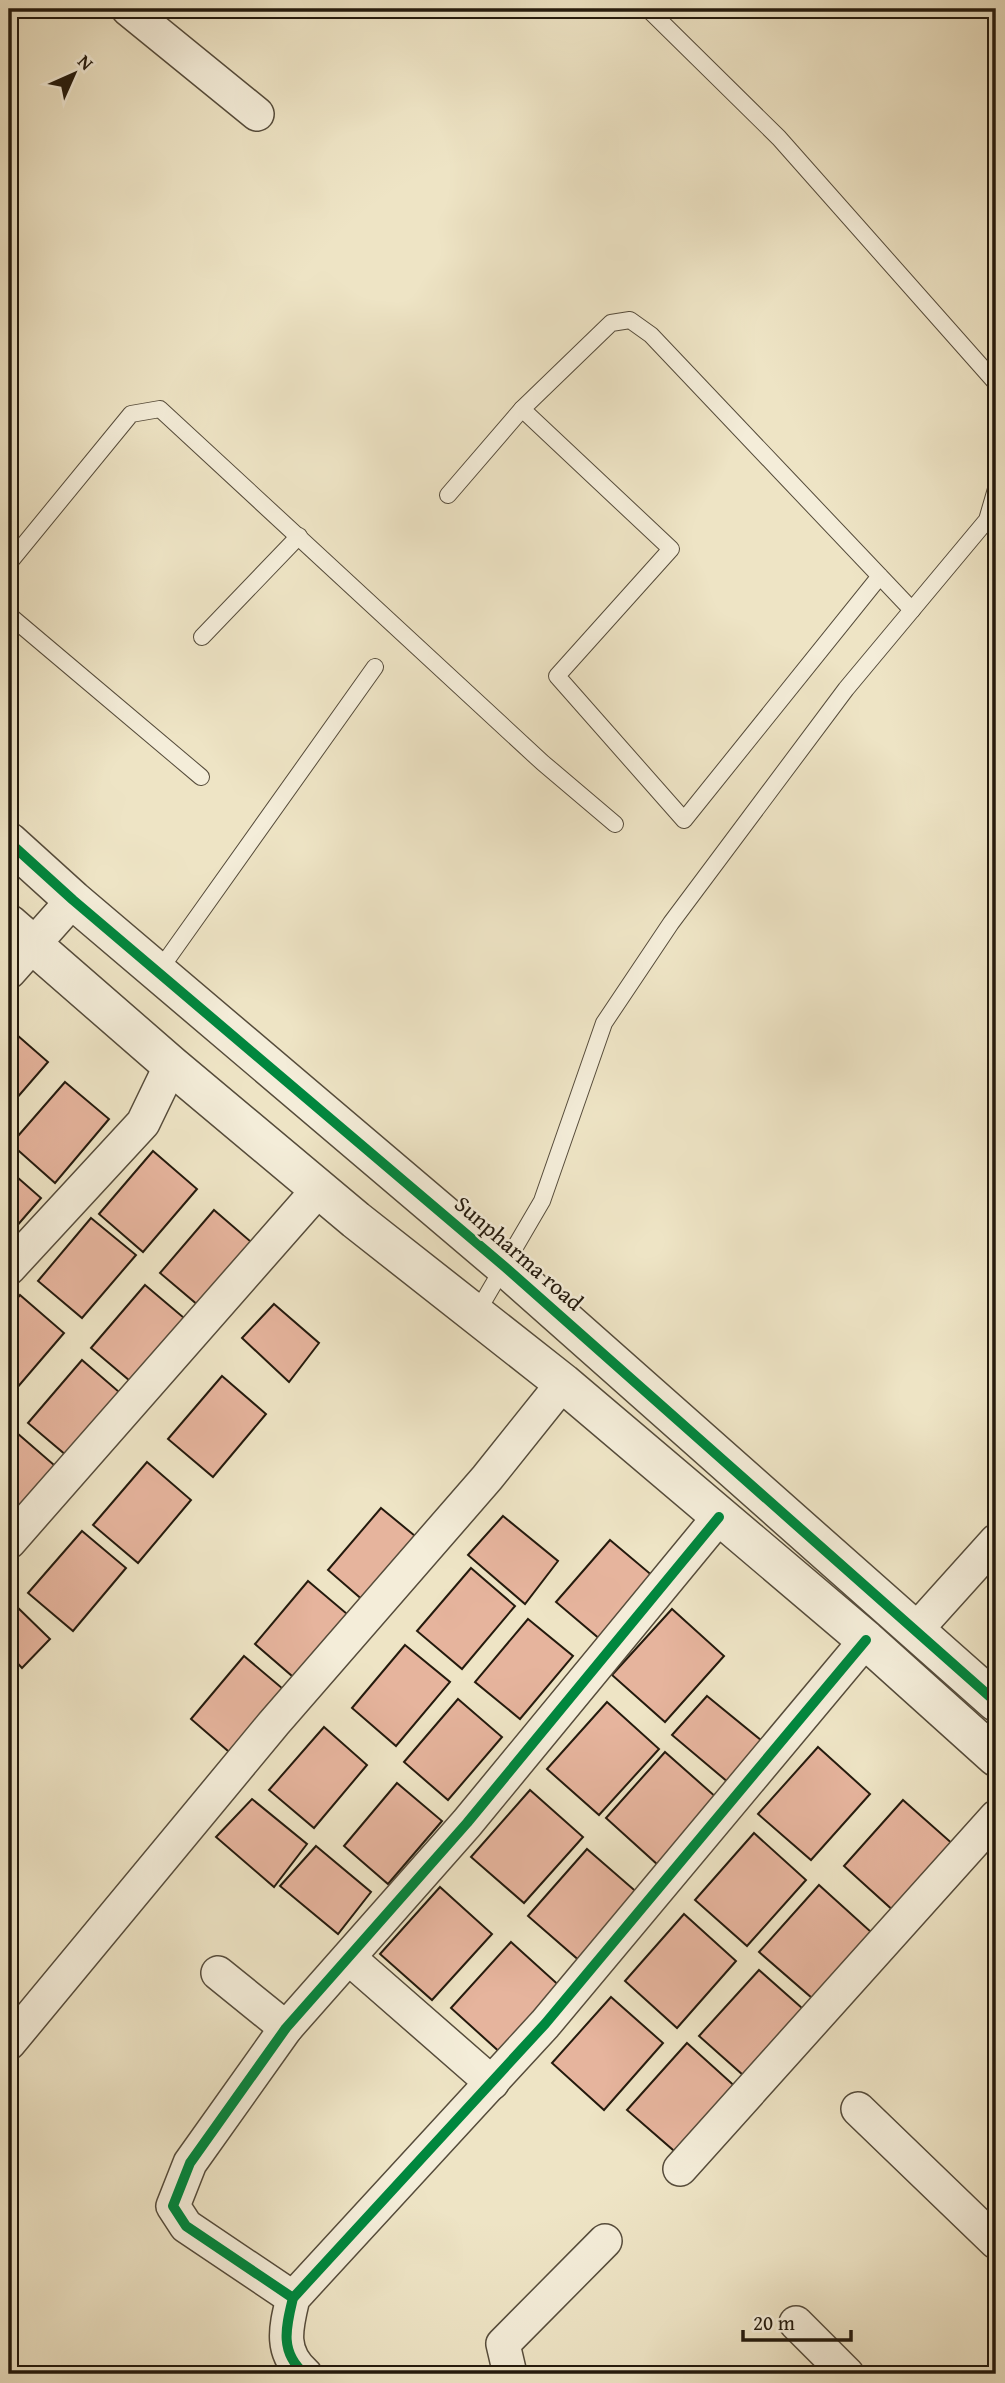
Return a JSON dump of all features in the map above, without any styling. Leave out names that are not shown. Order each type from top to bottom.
[{"type":"street","points":[[128,9],[257,114]]},
{"type":"street","name":"Sunpharma road","points":[[9,842],[73,900],[505,1267],[996,1702]]},
{"type":"street","points":[[73,900],[17,947],[171,1065],[319,1189],[563,1382],[866,1640],[996,1757]]},
{"type":"street","points":[[9,1268],[143,1123],[171,1065]]},
{"type":"street","points":[[9,1542],[319,1189]]},
{"type":"street","points":[[9,2043],[274,1723],[487,1478],[563,1382]]},
{"type":"street","points":[[293,2298],[186,2226],[173,2206],[190,2163],[286,2028],[467,1824],[719,1517]]},
{"type":"street","points":[[915,1631],[996,1541]]},
{"type":"street","points":[[305,2374],[293,2364],[285,2332],[293,2298],[545,2024],[866,1640]]},
{"type":"street","points":[[680,2169],[996,1817]]},
{"type":"street","points":[[349,1958],[492,2083]]},
{"type":"street","points":[[218,1973],[286,2028]]},
{"type":"street","points":[[858,2109],[996,2242]]},
{"type":"street","points":[[510,2374],[503,2344],[605,2241]]},
{"type":"street","points":[[796,2323],[847,2374]]},
{"type":"lane","points":[[648,9],[779,138],[996,383]]},
{"type":"lane","points":[[448,495],[522,409],[611,323],[631,320],[651,335],[912,610]]},
{"type":"lane","points":[[9,563],[131,414],[160,409],[543,763],[615,824]]},
{"type":"lane","points":[[522,409],[671,549],[557,676],[684,820],[880,576]]},
{"type":"lane","points":[[476,1314],[542,1201],[604,1023],[671,923],[846,689],[987,520],[996,489]]},
{"type":"lane","points":[[202,636],[299,536]]},
{"type":"lane","points":[[9,615],[201,777]]},
{"type":"lane","points":[[158,972],[376,667]]},
{"type":"building","points":[[9,1028],[48,1062],[9,1107]]},
{"type":"building","points":[[65,1082],[109,1119],[55,1183],[11,1144]]},
{"type":"building","points":[[153,1151],[197,1189],[143,1252],[99,1214]]},
{"type":"building","points":[[9,1170],[41,1198],[9,1235]]},
{"type":"building","points":[[214,1210],[258,1248],[205,1311],[160,1273]]},
{"type":"building","points":[[91,1218],[136,1255],[82,1318],[38,1281]]},
{"type":"building","points":[[145,1285],[190,1323],[136,1386],[91,1348]]},
{"type":"building","points":[[20,1295],[64,1333],[10,1396],[9,1308]]},
{"type":"building","points":[[274,1304],[319,1343],[289,1382],[242,1338]]},
{"type":"building","points":[[82,1360],[126,1398],[73,1461],[28,1423]]},
{"type":"building","points":[[222,1376],[266,1414],[213,1477],[168,1439]]},
{"type":"building","points":[[17,1433],[61,1471],[9,1531],[9,1442]]},
{"type":"building","points":[[147,1462],[191,1500],[138,1563],[93,1525]]},
{"type":"building","points":[[381,1508],[426,1545],[372,1608],[328,1570]]},
{"type":"building","points":[[503,1516],[558,1561],[525,1604],[468,1555]]},
{"type":"building","points":[[82,1531],[126,1568],[73,1631],[28,1593]]},
{"type":"building","points":[[610,1540],[654,1577],[601,1640],[556,1602]]},
{"type":"building","points":[[471,1568],[515,1606],[462,1669],[417,1631]]},
{"type":"building","points":[[308,1581],[353,1619],[299,1682],[255,1644]]},
{"type":"building","points":[[13,1603],[50,1639],[22,1668],[9,1654],[9,1607]]},
{"type":"building","points":[[672,1609],[724,1656],[665,1722],[612,1675]]},
{"type":"building","points":[[528,1619],[573,1656],[520,1719],[475,1682]]},
{"type":"building","points":[[405,1645],[450,1682],[396,1746],[352,1708]]},
{"type":"building","points":[[244,1656],[289,1694],[235,1757],[191,1719]]},
{"type":"building","points":[[707,1696],[762,1741],[729,1783],[672,1735]]},
{"type":"building","points":[[458,1699],[502,1737],[448,1800],[404,1762]]},
{"type":"building","points":[[607,1702],[659,1749],[599,1815],[547,1769]]},
{"type":"building","points":[[324,1727],[367,1765],[314,1828],[269,1790]]},
{"type":"building","points":[[818,1747],[870,1794],[811,1860],[758,1814]]},
{"type":"building","points":[[665,1752],[717,1798],[658,1865],[606,1818]]},
{"type":"building","points":[[397,1783],[442,1821],[388,1884],[344,1846]]},
{"type":"building","points":[[530,1790],[583,1837],[524,1903],[471,1857]]},
{"type":"building","points":[[252,1799],[307,1844],[274,1887],[216,1837]]},
{"type":"building","points":[[903,1800],[955,1846],[896,1913],[844,1866]]},
{"type":"building","points":[[754,1833],[806,1880],[747,1946],[695,1900]]},
{"type":"building","points":[[316,1846],[371,1892],[338,1934],[280,1886]]},
{"type":"building","points":[[587,1849],[640,1895],[581,1962],[528,1916]]},
{"type":"building","points":[[819,1885],[871,1932],[812,1998],[759,1952]]},
{"type":"building","points":[[440,1887],[492,1934],[432,2000],[380,1954]]},
{"type":"building","points":[[684,1914],[736,1961],[677,2028],[625,1981]]},
{"type":"building","points":[[511,1942],[563,1989],[503,2055],[451,2008]]},
{"type":"building","points":[[759,1970],[811,2016],[752,2083],[699,2036]]},
{"type":"building","points":[[611,1997],[663,2043],[604,2110],[552,2063]]},
{"type":"building","points":[[687,2043],[739,2090],[680,2156],[627,2110]]},
{"type":"cycle path","points":[[9,842],[73,900],[505,1267],[996,1702]]},
{"type":"cycle path","points":[[293,2298],[186,2226],[173,2206],[190,2163],[286,2028],[467,1823],[719,1517]]},
{"type":"cycle path","points":[[305,2374],[291,2357],[288,2348],[287,2329],[293,2298],[545,2024],[866,1640]]}]
